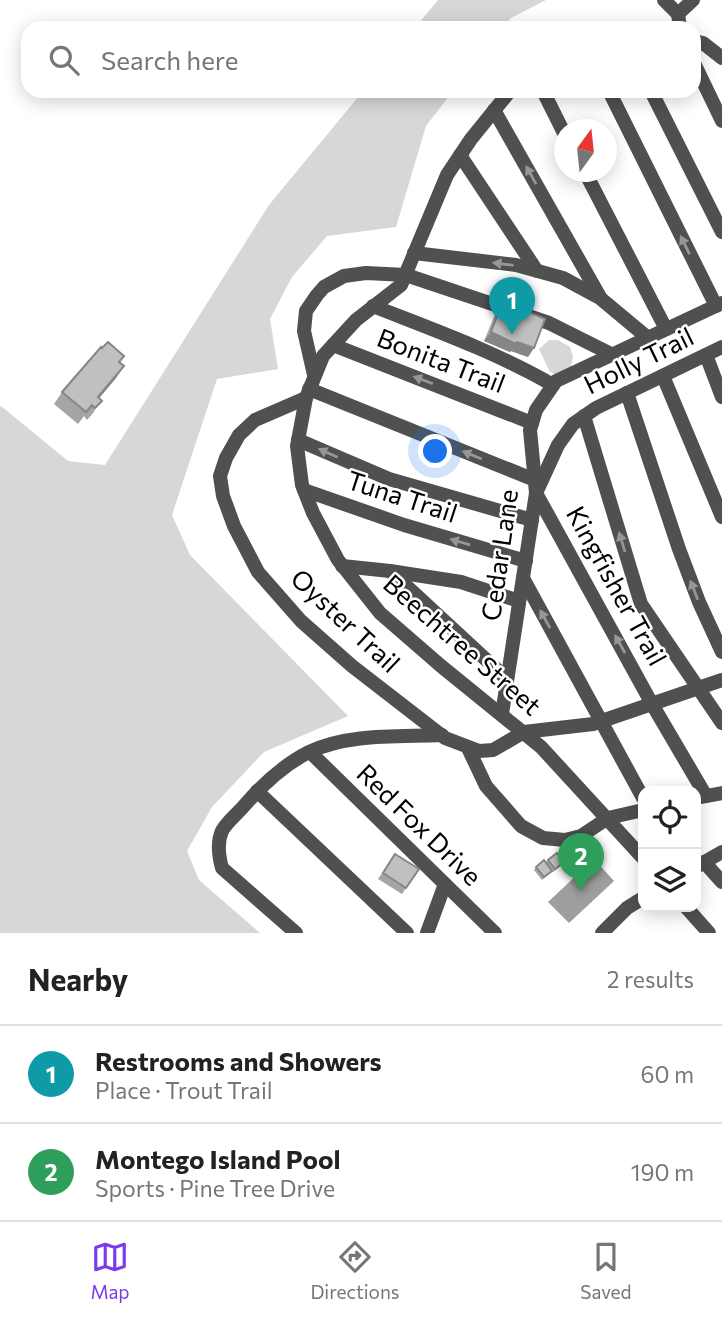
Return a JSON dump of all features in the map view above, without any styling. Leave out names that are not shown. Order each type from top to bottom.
[{"type":"street","points":[[664,0],[679,21],[693,0]]},
{"type":"street","points":[[701,43],[722,58]]},
{"type":"street","points":[[701,78],[722,121]]},
{"type":"street","name":"Beechtree Street","points":[[504,98],[447,176],[401,285],[356,320],[323,356],[310,388],[297,446],[304,490],[313,513],[342,566],[380,613],[541,747],[638,852]]},
{"type":"street","points":[[547,98],[558,119]]},
{"type":"street","points":[[613,98],[719,305]]},
{"type":"street","points":[[655,98],[722,232]]},
{"type":"street","points":[[494,110],[600,299]]},
{"type":"street","points":[[460,155],[537,271]]},
{"type":"street","points":[[589,182],[666,329]]},
{"type":"street","points":[[414,253],[516,265],[563,278],[600,299],[648,338]]},
{"type":"street","points":[[536,486],[310,388],[303,331],[306,312],[324,287],[344,276],[366,273],[406,275],[549,323],[612,355]]},
{"type":"street","name":"Cedar Lane","points":[[502,714],[536,486],[530,430],[536,410],[556,381],[719,305]]},
{"type":"street","points":[[373,306],[509,362],[553,385]]},
{"type":"street","name":"Bonita Trail","points":[[332,345],[532,423]]},
{"type":"street","name":"Holly Trail","points":[[536,486],[558,445],[573,424],[596,408],[722,347]]},
{"type":"street","points":[[706,355],[722,397]]},
{"type":"street","points":[[663,376],[722,517]]},
{"type":"street","name":"Oyster Trail","points":[[310,388],[256,420],[239,435],[226,457],[220,476],[223,496],[234,526],[258,572],[301,621],[352,666],[442,735],[468,748]]},
{"type":"street","points":[[627,393],[678,549],[722,652]]},
{"type":"street","points":[[584,416],[641,604],[722,723]]},
{"type":"street","points":[[298,440],[389,479],[532,520]]},
{"type":"street","name":"Kingfisher Trail","points":[[536,486],[695,786]]},
{"type":"street","name":"Tuna Trail","points":[[304,490],[404,526],[526,561]]},
{"type":"street","points":[[342,566],[461,582],[519,601]]},
{"type":"street","points":[[390,571],[507,679]]},
{"type":"street","points":[[523,578],[638,789]]},
{"type":"street","points":[[468,748],[492,750],[524,732],[593,724],[722,680]]},
{"type":"street","points":[[296,933],[222,868],[219,855],[222,831],[276,773],[310,752],[344,741],[442,735]]},
{"type":"street","points":[[468,748],[486,786],[521,826],[543,838],[565,840],[581,836],[607,818],[638,811]]},
{"type":"street","name":"Red Fox Drive","points":[[310,752],[495,933]]},
{"type":"street","points":[[257,791],[407,933]]},
{"type":"street","points":[[701,797],[722,793]]},
{"type":"street","points":[[701,864],[722,852]]},
{"type":"street","points":[[701,866],[722,882]]},
{"type":"street","points":[[427,933],[445,884]]},
{"type":"street","points":[[602,933],[627,908],[638,901]]},
{"type":"street","points":[[690,912],[709,933]]},
{"type":"shaded area","points":[[438,0],[546,0],[509,21],[421,21]]},
{"type":"shaded area","points":[[357,98],[448,98],[426,126],[396,227],[327,236],[292,277],[270,319],[278,369],[217,379],[172,515],[190,555],[348,716],[264,752],[212,807],[187,851],[199,880],[260,933],[0,933],[0,407],[68,461],[105,465],[269,205]]},
{"type":"shaded area","points":[[549,340],[558,340],[570,347],[573,357],[571,367],[555,374],[550,372],[539,349]]},
{"type":"shaded area","points":[[594,859],[614,881],[569,923],[548,902]]},
{"type":"building","points":[[502,303],[545,319],[534,348],[517,342],[516,344],[491,332]]},
{"type":"building","points":[[108,342],[124,356],[119,362],[124,366],[98,397],[102,401],[95,408],[92,405],[86,412],[62,392]]},
{"type":"building","points":[[557,853],[564,862],[555,869],[548,860]]},
{"type":"building","points":[[395,854],[419,869],[406,888],[383,873]]},
{"type":"building","points":[[544,860],[552,871],[544,877],[536,867]]},
{"type":"place","name":"Restrooms and Showers","points":[[512,335]]},
{"type":"place","name":"Montego Island Pool","points":[[581,891]]}]
